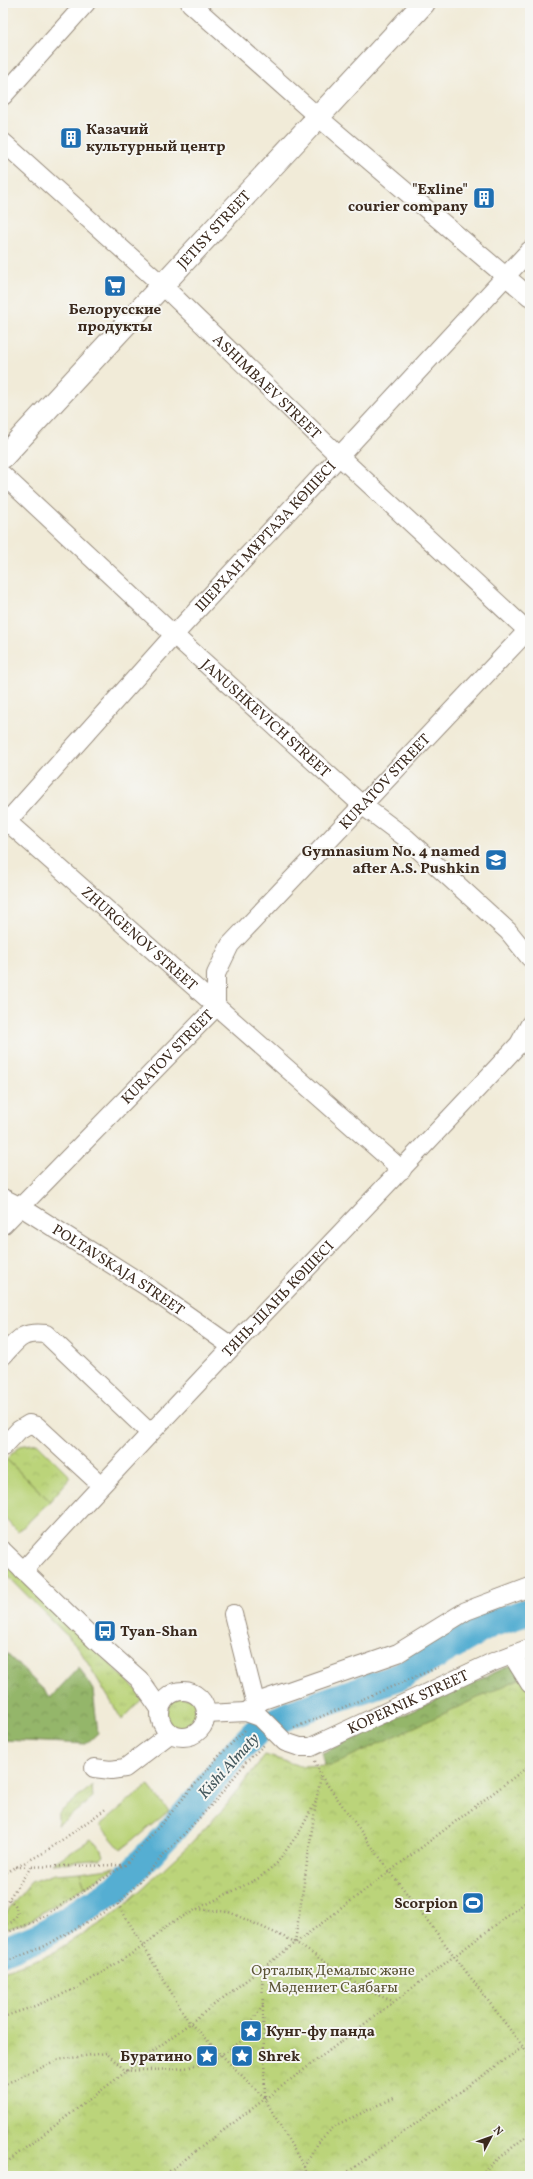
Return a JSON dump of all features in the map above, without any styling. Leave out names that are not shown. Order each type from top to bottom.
[{"type":"main road","name":"JETISY STREET","points":[[3,457],[424,3]]},
{"type":"street","points":[[3,96],[86,3]]},
{"type":"street","points":[[190,3],[318,117],[530,296]]},
{"type":"street","name":"ASHIMBAEV STREET","points":[[3,142],[162,285],[340,457],[529,630]]},
{"type":"street","name":"ШЕРХАН МҰРТАЗА КӨШЕСІ","points":[[4,822],[174,635],[530,250]]},
{"type":"street","name":"JANUSHKEVICH STREET","points":[[3,475],[174,635],[362,805],[406,838],[508,931],[530,958]]},
{"type":"street","name":"KURATOV STREET","points":[[3,1225],[216,1007],[216,974],[230,945],[529,630]]},
{"type":"street","name":"ZHURGENOV STREET","points":[[4,822],[402,1170]]},
{"type":"street","name":"ТЯНЬ-ШАНЬ КӨШЕСІ","points":[[23,1570],[231,1346],[402,1170],[519,1044],[530,1024]]},
{"type":"street","name":"POLTAVSKAJA STREET","points":[[3,1198],[21,1207],[150,1288],[231,1346]]},
{"type":"street","points":[[3,1356],[19,1339],[31,1332],[46,1334],[150,1433]]},
{"type":"street","points":[[3,1447],[19,1430],[29,1424],[37,1426],[101,1485]]},
{"type":"street","points":[[3,1551],[95,1640],[139,1679],[160,1710]]},
{"type":"street","points":[[255,1713],[263,1700],[398,1653],[466,1610],[530,1587]]},
{"type":"street","points":[[233,1614],[255,1713],[279,1736]]},
{"type":"street","name":"KOPERNIK STREET","points":[[279,1736],[300,1747],[311,1747],[512,1655],[526,1640]]},
{"type":"street","points":[[512,1655],[530,1684]]},
{"type":"street","points":[[139,1679],[173,1693]]},
{"type":"street","points":[[182,1691],[191,1692],[199,1697],[204,1704],[206,1714],[204,1723],[194,1733],[180,1736],[171,1733],[164,1727],[160,1719],[160,1710],[165,1699],[173,1693],[182,1691]]},
{"type":"street","points":[[206,1714],[255,1713]]},
{"type":"street","points":[[94,1768],[110,1770],[125,1768],[171,1733]]},
{"type":"path","points":[[526,1640],[530,1629]]},
{"type":"path","points":[[3,1962],[45,1946],[118,1904],[217,1799],[246,1762],[279,1736],[442,1666]]},
{"type":"path","points":[[3,1934],[36,1921],[125,1865],[255,1713]]},
{"type":"path","points":[[3,2165],[262,1966],[530,1765]]},
{"type":"path","points":[[295,1942],[321,1776],[389,1870],[530,2056]]},
{"type":"path","points":[[3,2017],[35,2006],[79,1987],[144,1946],[169,1924],[259,1878],[277,1863],[300,1831],[316,1801]]},
{"type":"path","points":[[3,1874],[45,1852],[107,1808]]},
{"type":"path","points":[[16,1867],[125,1865]]},
{"type":"path","points":[[3,1907],[31,1867]]},
{"type":"path","points":[[3,1925],[12,1922],[18,1914],[15,1905],[9,1899]]},
{"type":"path","points":[[162,2176],[530,1899]]},
{"type":"path","points":[[118,1904],[189,2022],[265,2099],[309,2176]]},
{"type":"path","points":[[197,1909],[229,1912],[295,1942],[370,1992],[393,2002]]},
{"type":"path","points":[[262,1966],[265,2099]]},
{"type":"path","points":[[3,2085],[57,2060],[106,2053],[126,2071],[195,2066],[222,2055],[232,2046],[247,2038],[250,2024],[263,2006]]},
{"type":"path","points":[[342,2176],[523,2047]]},
{"type":"path","points":[[304,2167],[317,2143],[336,2126],[394,2098]]},
{"type":"path","points":[[478,2176],[530,2133]]},
{"type":"green space","points":[[37,1443],[71,1477],[50,1501],[6,1459],[20,1446]]},
{"type":"green space","points":[[6,1459],[50,1501],[18,1532],[3,1517],[3,1461]]},
{"type":"green space","points":[[3,1559],[144,1697],[122,1720],[78,1647],[3,1571]]},
{"type":"green space","points":[[3,1650],[51,1697],[79,1667],[93,1690],[98,1733],[86,1744],[3,1740]]},
{"type":"green space","points":[[530,1656],[530,1752],[325,1771],[322,1753]]},
{"type":"green space","name":"Орталық Демалыс және Мәдениет Саябағы","points":[[530,1674],[530,2176],[3,2176],[3,1971],[49,1955],[117,1912],[190,1844],[225,1807],[265,1755],[300,1766],[332,1765]]},
{"type":"green space","points":[[181,1697],[187,1697],[191,1698],[198,1704],[201,1714],[200,1721],[194,1728],[187,1731],[181,1731],[177,1730],[170,1724],[167,1717],[167,1711],[168,1707],[174,1700]]},
{"type":"green space","points":[[148,1785],[169,1811],[121,1850],[100,1825]]},
{"type":"green space","points":[[92,1786],[93,1798],[58,1825],[58,1814]]},
{"type":"green space","points":[[91,1839],[102,1850],[104,1856],[101,1859],[52,1864]]},
{"type":"green space","points":[[116,1867],[85,1887],[80,1872]]},
{"type":"green space","points":[[80,1872],[85,1887],[29,1921],[3,1931],[3,1916],[31,1882],[55,1874]]},
{"type":"waterway","name":"Kіshі Almaty","points":[[3,1951],[42,1935],[116,1889],[174,1828],[236,1752],[260,1728],[291,1714],[398,1677],[490,1624],[530,1611]]},
{"type":"place","name":"Казачий культурный центр","points":[[71,138]]},
{"type":"place","name":"\"Exline\" courier company","points":[[484,198]]},
{"type":"place","name":"Белорусские продукты","points":[[115,286]]},
{"type":"place","name":"Gymnasium No. 4 named after A.S. Pushkin","points":[[496,860]]},
{"type":"place","name":"Tyan-Shan","points":[[105,1631]]},
{"type":"place","name":"Scorpion","points":[[473,1903]]},
{"type":"place","name":"Кунг-фу панда","points":[[251,2031]]},
{"type":"place","name":"Буратино","points":[[207,2056]]},
{"type":"place","name":"Shrek","points":[[242,2056]]}]
